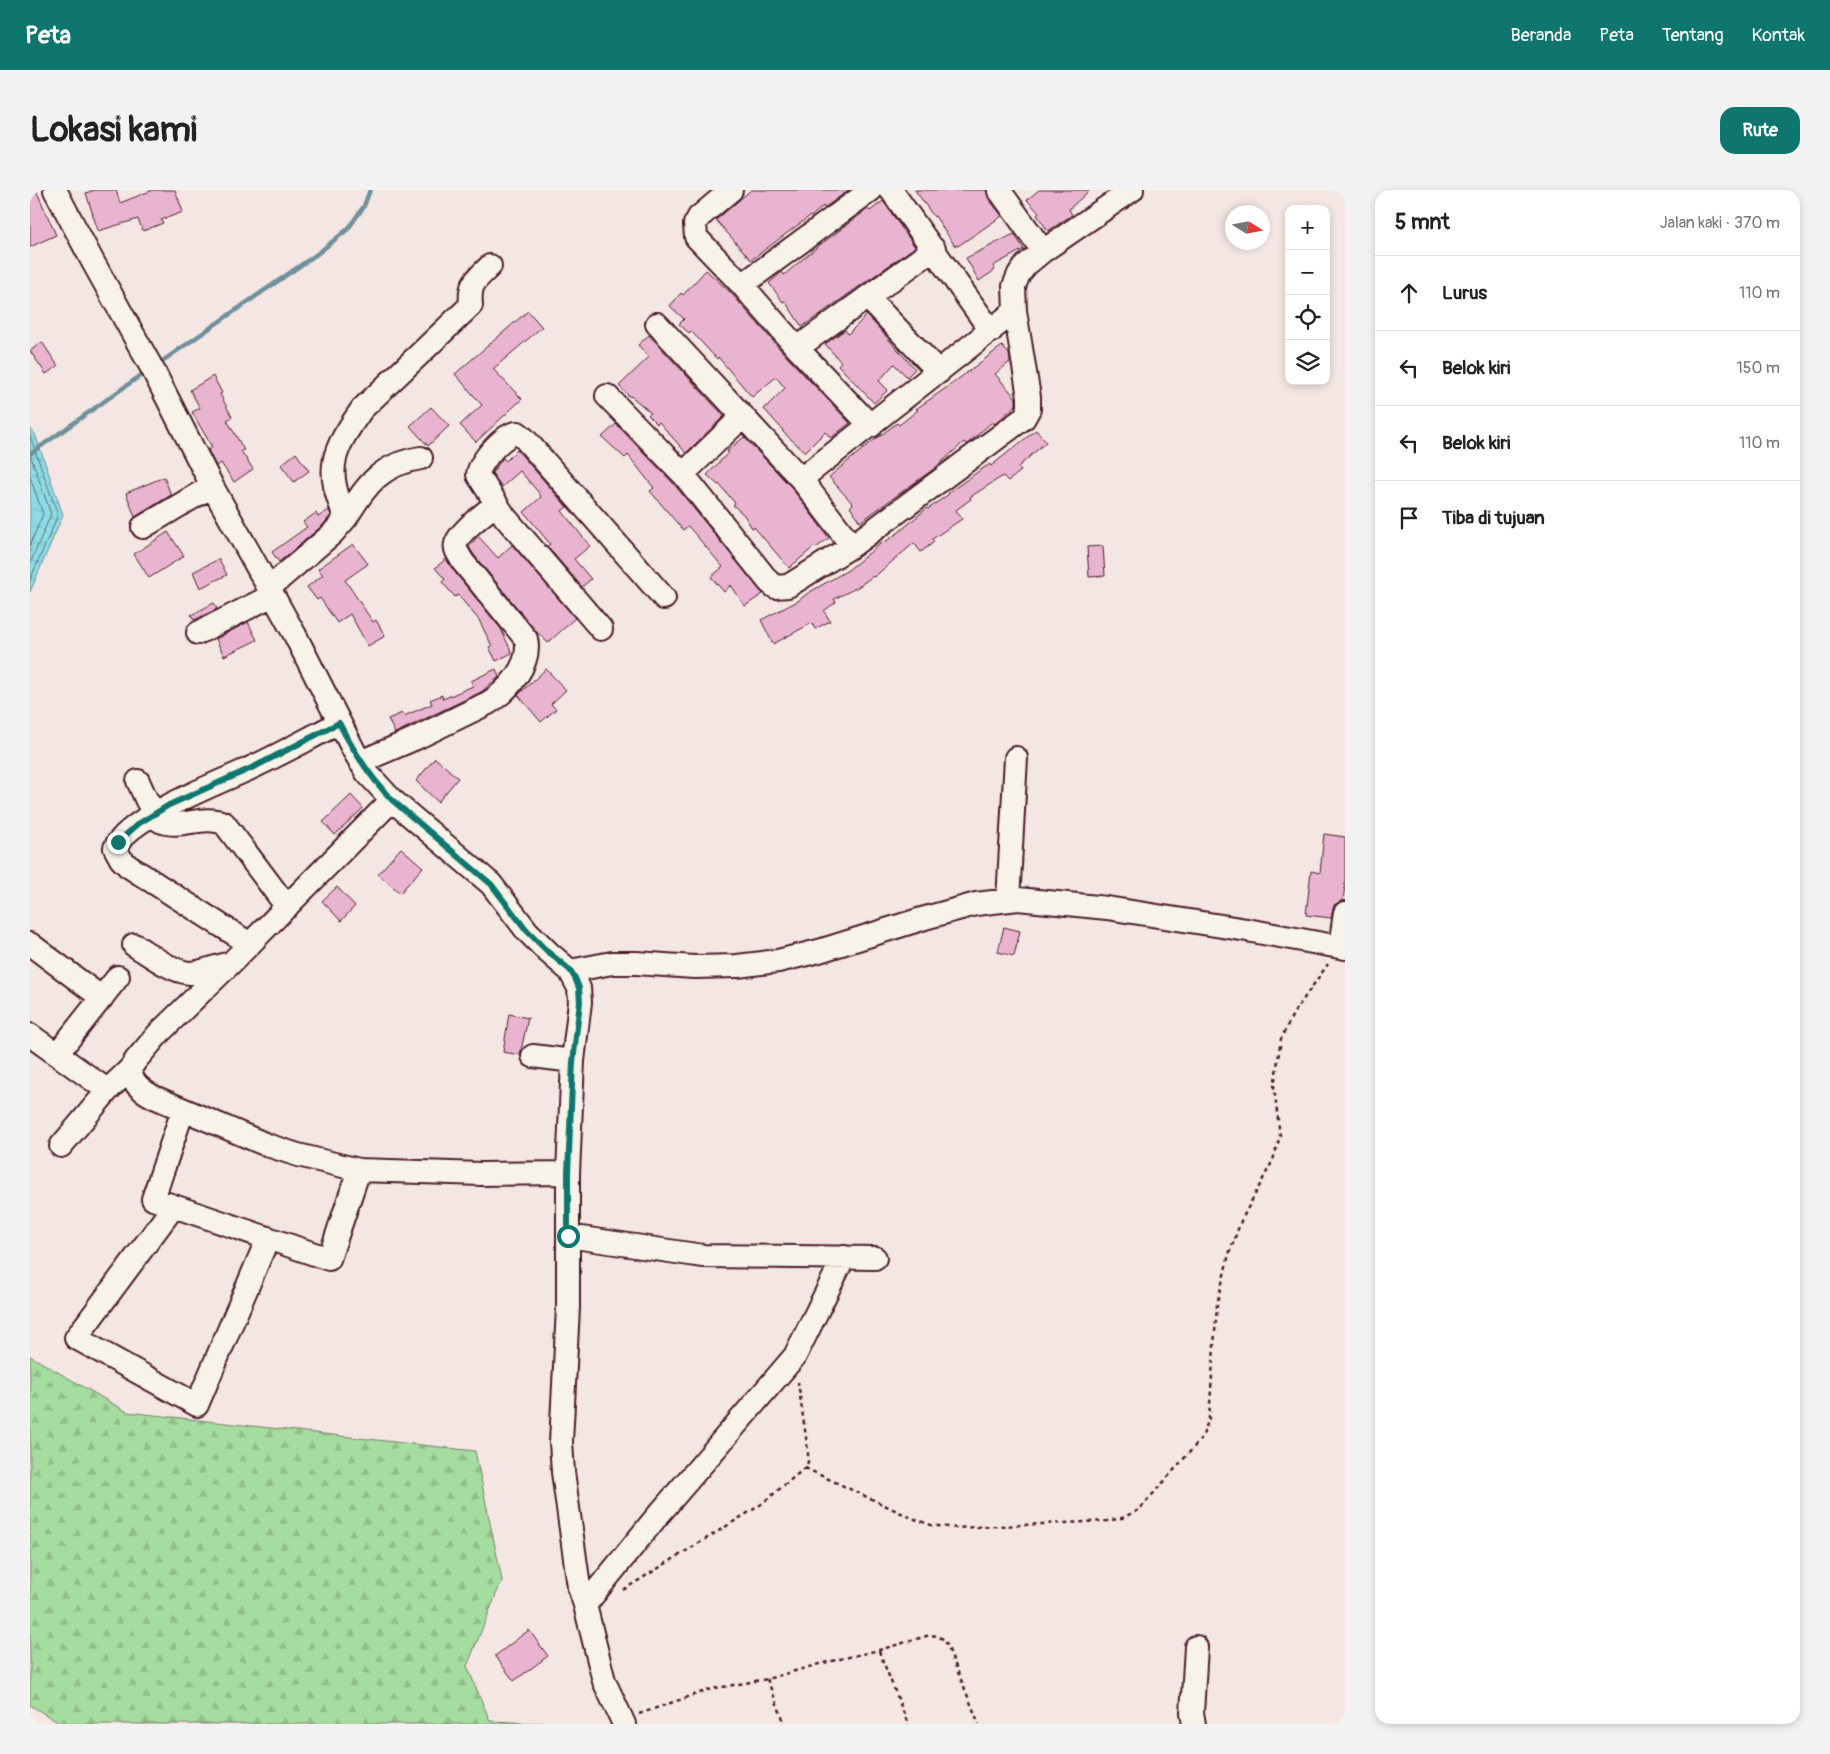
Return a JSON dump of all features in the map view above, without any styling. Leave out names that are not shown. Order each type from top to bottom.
[{"type":"street","points":[[731,190],[698,217],[695,224],[696,237],[871,426]]},
{"type":"street","points":[[742,285],[871,190]]},
{"type":"street","points":[[891,190],[991,330]]},
{"type":"street","points":[[999,190],[1043,251]]},
{"type":"street","points":[[60,192],[93,262],[153,370],[212,486],[271,592],[360,762],[377,785],[392,800],[491,884],[527,931],[570,970],[579,988],[573,1062],[568,1173],[568,1317],[561,1442],[563,1472],[579,1587],[604,1681],[623,1722]]},
{"type":"street","points":[[607,396],[683,474],[775,587],[788,586],[852,546],[1024,418],[1029,409],[1029,397],[1015,311],[1014,286],[1019,274],[1043,251],[1120,193]]},
{"type":"street","points":[[797,348],[934,248]]},
{"type":"street","points":[[346,518],[336,495],[333,482],[339,445],[362,409],[471,305],[471,288],[476,279],[490,266]]},
{"type":"street","points":[[867,297],[939,372]]},
{"type":"street","points":[[801,479],[871,426],[1015,311]]},
{"type":"street","points":[[657,324],[801,479],[852,546]]},
{"type":"street","points":[[683,474],[743,416]]},
{"type":"street","points":[[601,629],[496,504],[478,474],[479,468],[503,440],[513,433],[525,439],[664,598]]},
{"type":"street","points":[[198,633],[271,592],[332,534],[346,518],[370,482],[383,472],[405,460],[421,458]]},
{"type":"street","points":[[143,527],[212,486]]},
{"type":"street","points":[[360,762],[414,739],[498,697],[511,683],[525,661],[528,653],[526,639],[456,552],[455,545],[458,539],[482,514],[496,504]]},
{"type":"street","points":[[250,944],[128,866],[121,859],[115,848],[118,842],[138,824],[169,805],[256,766],[339,723]]},
{"type":"street","points":[[1008,900],[1016,758]]},
{"type":"street","points":[[138,781],[160,821],[175,825],[213,819],[224,823],[287,907]]},
{"type":"street","points":[[61,1146],[110,1089],[130,1069],[159,1033],[392,800]]},
{"type":"street","points":[[570,970],[612,963],[728,966],[778,961],[819,951],[976,904],[1008,900],[1031,900],[1117,910],[1247,930],[1342,948],[1345,913]]},
{"type":"street","points":[[30,944],[102,998]]},
{"type":"street","points":[[134,945],[169,966],[191,973],[231,963]]},
{"type":"street","points":[[57,1054],[118,977]]},
{"type":"street","points":[[30,1035],[100,1085],[110,1089]]},
{"type":"street","points":[[533,1056],[573,1062]]},
{"type":"street","points":[[130,1069],[130,1076],[145,1093],[274,1148],[298,1156],[359,1170],[482,1174],[568,1173]]},
{"type":"street","points":[[183,1110],[153,1199],[328,1258],[359,1170]]},
{"type":"street","points":[[174,1206],[76,1338],[197,1404],[268,1238]]},
{"type":"street","points":[[568,1236],[703,1256],[874,1258]]},
{"type":"street","points":[[585,1605],[654,1520],[795,1356],[844,1258]]},
{"type":"street","points":[[1194,1724],[1192,1712],[1196,1647]]},
{"type":"path","points":[[805,1468],[931,1525],[956,1528],[1107,1521],[1122,1518],[1139,1510],[1202,1438],[1209,1418],[1217,1304],[1229,1254],[1240,1221],[1273,1160],[1280,1136],[1274,1087],[1281,1039],[1293,1014],[1342,948]]},
{"type":"path","points":[[622,1591],[759,1506],[805,1468],[808,1462],[808,1451],[795,1356]]},
{"type":"path","points":[[623,1722],[711,1689],[767,1679],[930,1635],[938,1636],[945,1640],[980,1724]]},
{"type":"path","points":[[879,1650],[908,1724]]},
{"type":"path","points":[[767,1679],[785,1724]]},
{"type":"green space","points":[[30,1356],[127,1412],[475,1451],[502,1580],[467,1666],[490,1721],[562,1724],[61,1724],[30,1705]]},
{"type":"water","points":[[30,428],[35,434],[63,515],[30,592]]},
{"type":"building","points":[[30,190],[36,190],[56,235],[30,247]]},
{"type":"building","points":[[94,190],[116,190],[120,203],[153,190],[175,190],[183,212],[161,220],[163,223],[143,231],[138,219],[98,231],[86,193]]},
{"type":"building","points":[[751,190],[849,190],[824,208],[823,206],[811,217],[751,260],[716,220]]},
{"type":"building","points":[[915,190],[986,190],[988,198],[1002,216],[958,246],[955,246]]},
{"type":"building","points":[[1039,190],[1090,190],[1069,209],[1072,215],[1048,231],[1037,215],[1039,213],[1027,200]]},
{"type":"building","points":[[883,201],[915,247],[802,327],[785,301],[783,302],[769,283],[782,272],[784,275],[868,209],[870,211]]},
{"type":"building","points":[[1014,234],[1024,249],[993,266],[995,270],[979,281],[966,258]]},
{"type":"building","points":[[706,270],[732,294],[787,357],[850,423],[831,438],[825,432],[805,452],[782,431],[764,409],[785,388],[776,377],[752,397],[718,357],[717,359],[691,331],[689,333],[679,324],[684,319],[670,306]]},
{"type":"building","points":[[528,311],[542,327],[493,369],[522,399],[476,442],[460,425],[482,405],[455,374]]},
{"type":"building","points":[[867,315],[915,369],[907,377],[894,364],[879,381],[888,390],[874,403],[838,365],[841,362],[825,344],[845,330],[848,334]]},
{"type":"building","points":[[649,335],[724,416],[686,453],[659,422],[657,424],[648,415],[651,413],[619,386],[649,357],[638,345]]},
{"type":"building","points":[[42,342],[58,366],[46,374],[30,351]]},
{"type":"building","points":[[1002,346],[1009,354],[1010,362],[995,374],[1016,398],[1016,405],[996,423],[992,422],[967,444],[964,442],[935,468],[860,522],[850,507],[853,504],[829,477],[869,444],[897,423],[899,425],[918,410],[916,409]]},
{"type":"building","points":[[213,376],[232,417],[227,420],[244,450],[241,451],[253,469],[234,482],[221,463],[216,466],[208,450],[212,447],[192,412],[200,408],[190,390]]},
{"type":"building","points":[[431,407],[449,426],[428,446],[410,426]]},
{"type":"building","points":[[616,424],[673,483],[763,594],[745,606],[731,585],[724,592],[711,577],[723,567],[688,526],[683,530],[650,491],[654,488],[628,455],[625,458],[602,437]]},
{"type":"building","points":[[1036,430],[1046,442],[1018,467],[1021,471],[1008,481],[1003,476],[970,497],[971,499],[956,510],[962,519],[932,539],[934,542],[921,552],[914,543],[874,577],[834,599],[836,602],[824,611],[830,621],[815,629],[812,623],[773,644],[761,620],[798,601],[808,593],[848,570],[884,541],[899,532],[927,508],[979,471],[990,464],[991,466]]},
{"type":"building","points":[[744,437],[791,487],[829,538],[816,548],[815,546],[789,568],[754,527],[752,528],[719,484],[707,475],[729,452],[727,451]]},
{"type":"building","points":[[517,450],[567,507],[562,511],[590,546],[574,559],[591,579],[582,587],[547,546],[550,544],[524,512],[541,497],[539,493],[520,471],[502,487],[492,473],[503,458],[506,461]]},
{"type":"building","points":[[296,453],[309,471],[294,482],[281,465]]},
{"type":"building","points":[[164,477],[171,495],[135,517],[126,493]]},
{"type":"building","points":[[329,510],[331,515],[323,525],[279,562],[272,552],[307,527],[303,522],[316,513],[318,517]]},
{"type":"building","points":[[168,532],[184,556],[149,578],[134,554]]},
{"type":"building","points":[[478,536],[498,558],[512,545],[575,618],[548,643],[474,555],[469,547]]},
{"type":"building","points":[[353,544],[368,564],[345,580],[373,622],[376,620],[385,636],[368,646],[350,614],[337,623],[320,598],[317,600],[307,587],[323,575],[318,569]]},
{"type":"building","points":[[1103,546],[1105,576],[1089,577],[1087,547]]},
{"type":"building","points":[[219,559],[227,575],[200,588],[193,572]]},
{"type":"building","points":[[446,559],[501,629],[512,653],[496,661],[489,647],[492,646],[479,620],[458,595],[455,597],[442,582],[445,579],[435,568]]},
{"type":"building","points":[[214,603],[217,609],[194,620],[191,615]]},
{"type":"building","points":[[248,622],[257,640],[224,656],[216,639]]},
{"type":"building","points":[[496,669],[499,677],[481,692],[395,733],[388,719],[402,713],[404,716],[432,704],[430,700],[442,695],[443,699],[473,686],[471,681]]},
{"type":"building","points":[[546,669],[566,690],[551,704],[556,709],[541,722],[518,695]]},
{"type":"building","points":[[435,758],[458,778],[438,802],[416,781]]},
{"type":"building","points":[[351,795],[363,808],[335,835],[323,822]]},
{"type":"building","points":[[1324,834],[1345,837],[1345,886],[1343,900],[1334,905],[1331,918],[1306,915],[1311,871],[1320,873]]},
{"type":"building","points":[[401,848],[423,867],[400,893],[378,874]]},
{"type":"building","points":[[337,887],[355,906],[341,921],[322,901]]},
{"type":"building","points":[[1004,927],[1020,931],[1014,956],[998,952]]},
{"type":"building","points":[[509,1014],[528,1018],[520,1055],[503,1052]]},
{"type":"building","points":[[529,1630],[548,1656],[514,1681],[495,1656]]},
{"type":"waterway","points":[[158,364],[317,254],[348,229],[364,206],[370,190]]},
{"type":"waterway","points":[[30,454],[147,371]]},
{"type":"route","points":[[118,842],[138,824],[169,805],[256,766],[339,723],[360,762],[377,785],[432,835],[481,874],[491,884],[527,931],[570,970],[575,978],[579,988],[580,1002],[573,1062],[568,1173],[568,1236]]}]
